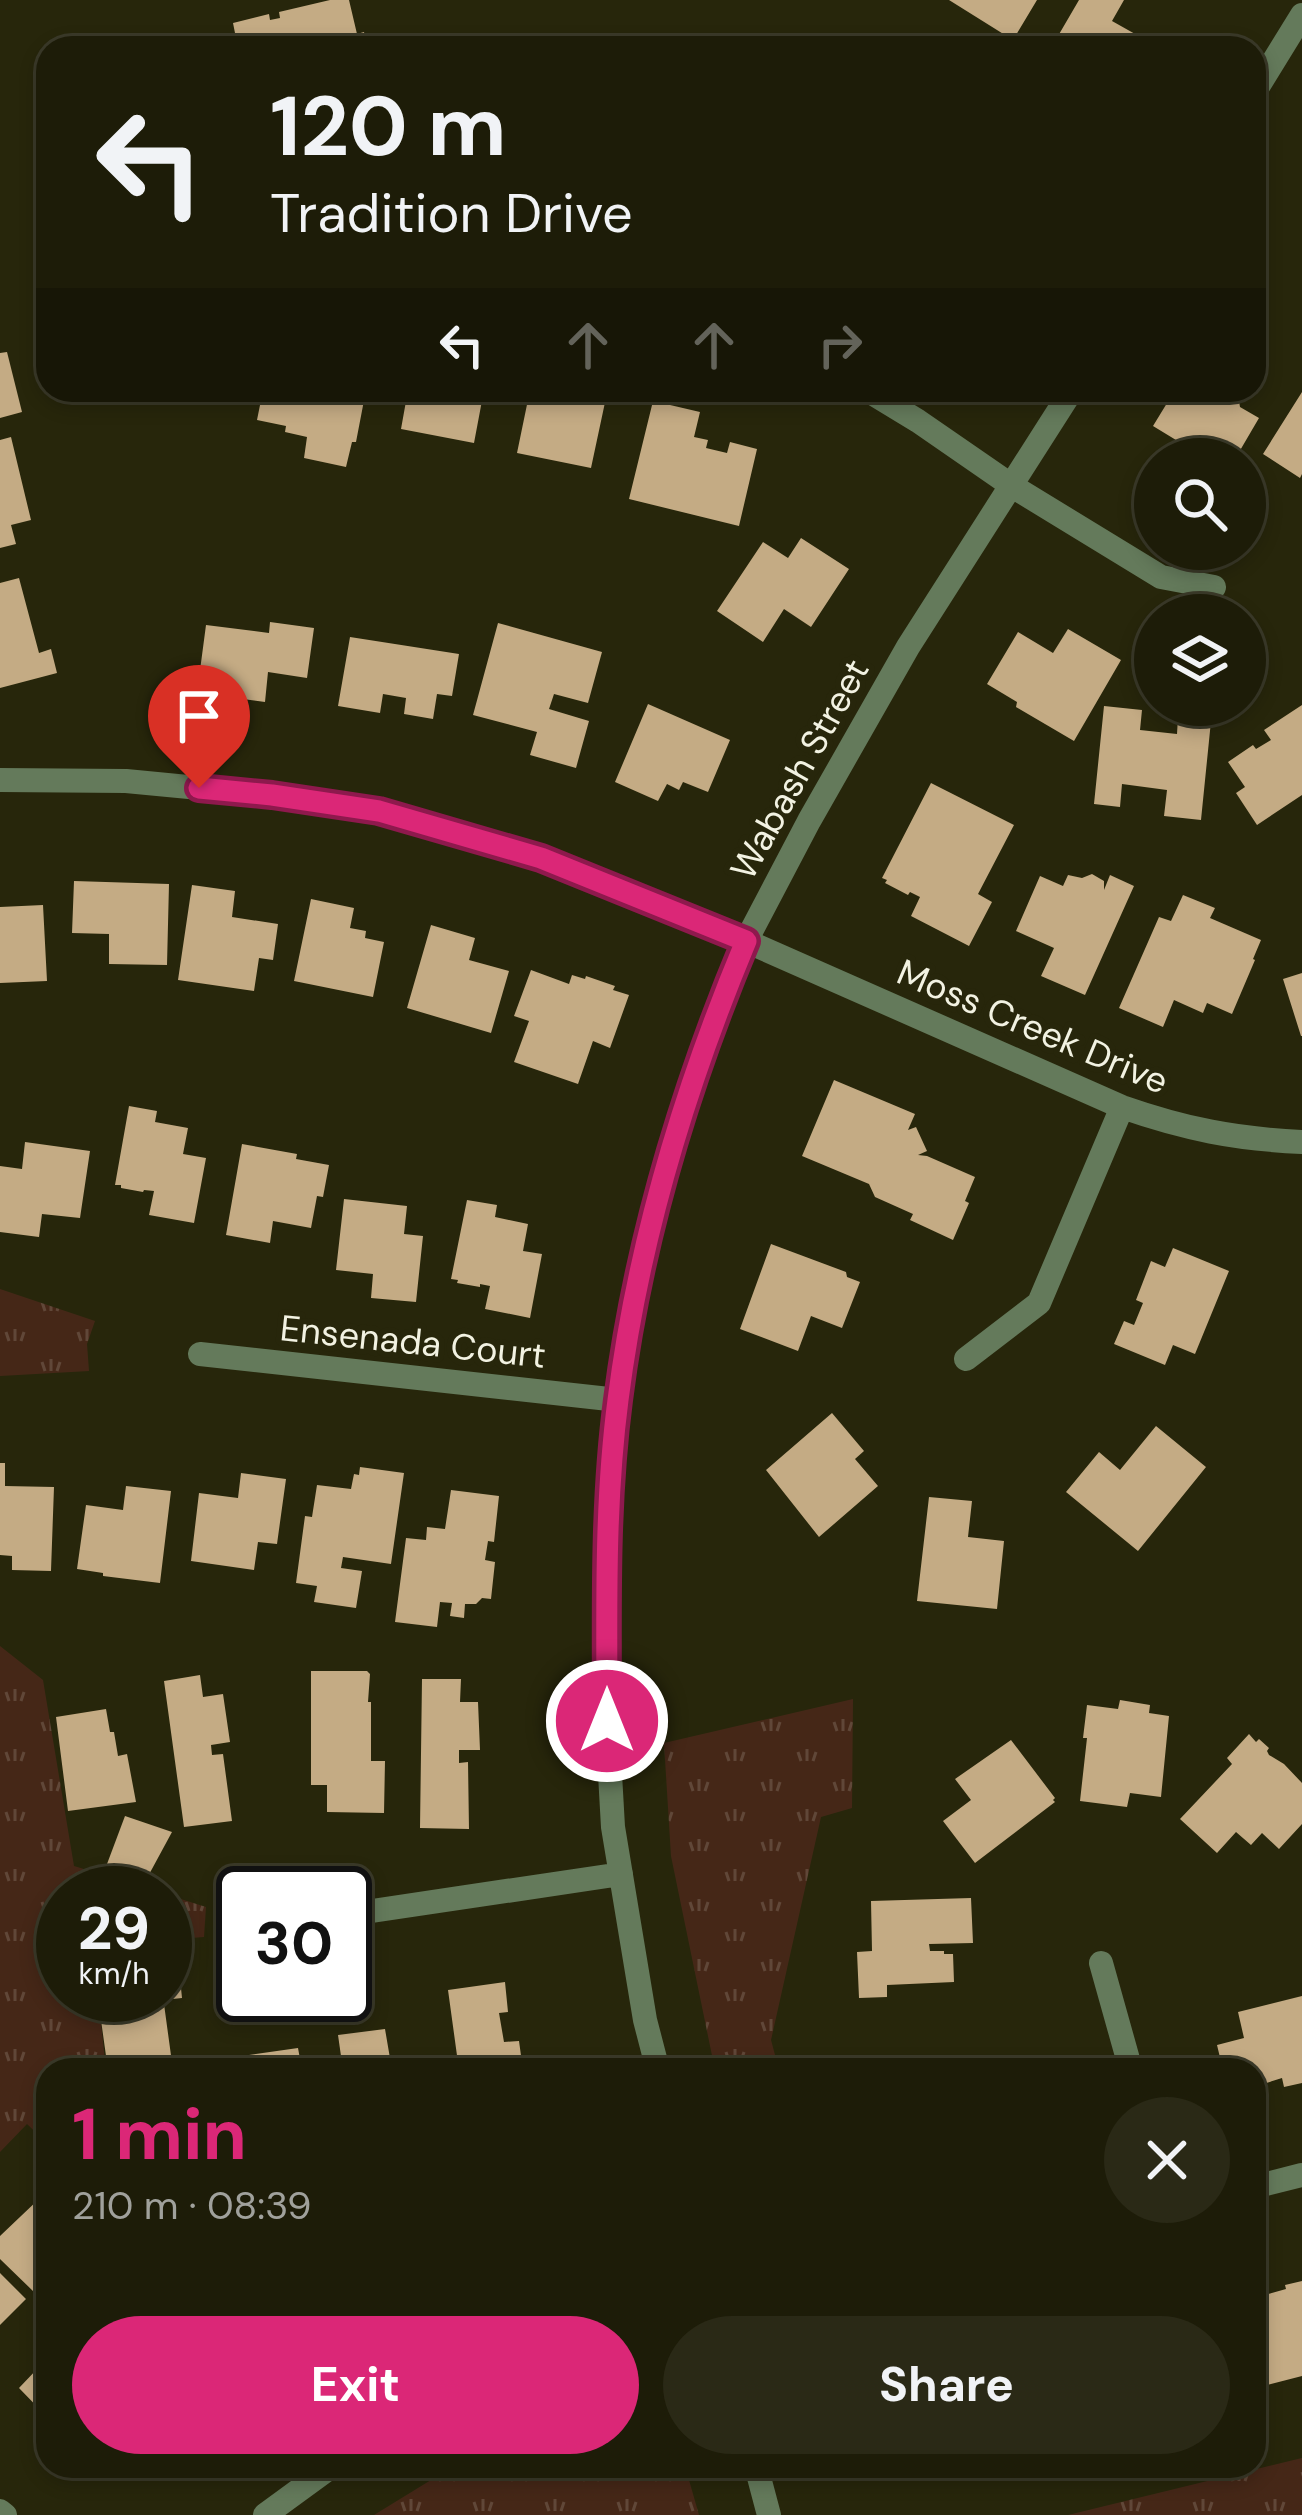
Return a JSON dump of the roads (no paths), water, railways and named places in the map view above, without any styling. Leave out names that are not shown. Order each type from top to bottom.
[{"type":"street","points":[[1266,73],[1302,14]]},
{"type":"street","points":[[886,402],[1161,577],[1214,587]]},
{"type":"street","name":"Wabash Street","points":[[655,2058],[614,1827],[607,1721],[607,1535],[618,1400],[642,1264],[677,1129],[712,1021],[746,941],[908,647],[1064,402]]},
{"type":"street","name":"Moss Creek Drive","points":[[0,780],[126,781],[379,811],[541,858],[746,941],[1122,1107],[1174,1125],[1247,1140],[1302,1142]]},
{"type":"street","points":[[966,1359],[1039,1303],[1122,1107]]},
{"type":"street","name":"Ensenada Court","points":[[200,1354],[618,1400]]},
{"type":"street","points":[[372,1911],[621,1874]]},
{"type":"street","points":[[1101,1963],[1128,2058]]},
{"type":"street","points":[[1266,2184],[1302,2175]]},
{"type":"street","points":[[265,2515],[316,2478]]},
{"type":"street","points":[[759,2478],[769,2515]]}]
